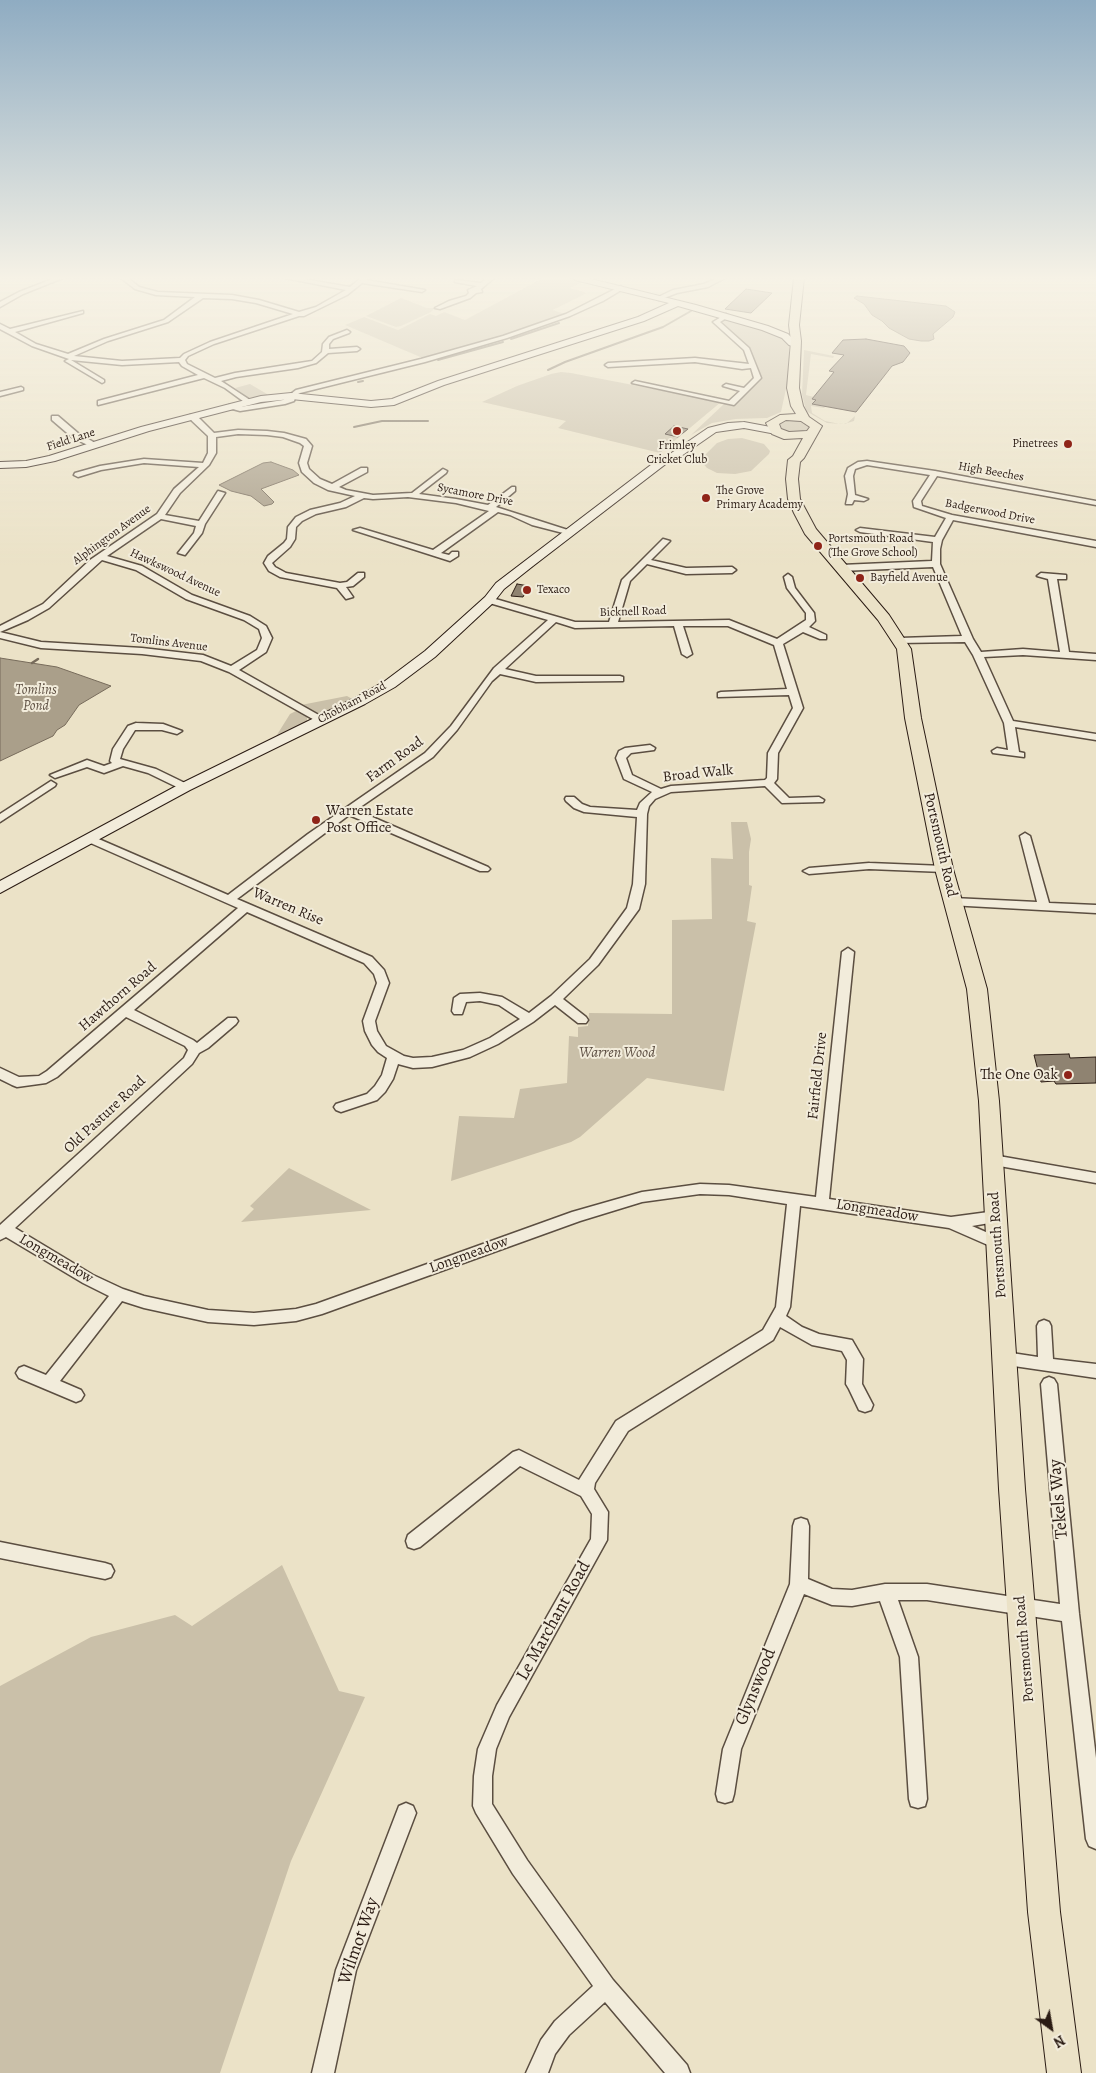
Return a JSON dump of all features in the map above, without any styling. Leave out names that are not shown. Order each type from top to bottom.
[{"type":"main road","points":[[292,396],[371,404],[394,402],[467,375]]},
{"type":"main road","points":[[793,375],[793,388],[797,406],[805,419]]},
{"type":"main road","points":[[780,426],[793,388]]},
{"type":"main road","name":"Field Lane","points":[[0,465],[35,463],[247,402],[272,397],[292,396]]},
{"type":"main road","points":[[780,426],[792,417],[805,419],[816,426],[798,458],[794,460]]},
{"type":"main road","name":"Chobham Road","points":[[0,888],[185,787],[370,695],[406,673],[430,654],[506,582],[664,460],[670,459],[705,434],[717,428],[744,424],[780,426]]},
{"type":"main road","points":[[780,426],[812,434]]},
{"type":"main road","name":"Portsmouth Road","points":[[780,426],[793,444],[789,458],[794,460],[792,479],[794,499],[800,513],[810,531],[884,618],[900,641],[904,651],[913,718],[944,869],[977,989],[985,1054],[993,1160],[1021,1607],[1044,1912],[1064,2073]]},
{"type":"street","points":[[91,375],[102,381]]},
{"type":"street","points":[[101,403],[206,375],[217,380],[247,402]]},
{"type":"street","points":[[217,380],[237,375]]},
{"type":"street","name":"Field Lane","points":[[229,407],[240,409],[285,402],[292,399],[292,396],[298,391],[366,375]]},
{"type":"street","points":[[635,383],[731,403],[758,378],[757,375]]},
{"type":"street","points":[[726,386],[745,390]]},
{"type":"street","points":[[0,394],[21,389]]},
{"type":"street","points":[[66,415],[55,418],[76,436],[95,445]]},
{"type":"street","points":[[78,475],[100,468],[144,461],[205,464],[212,451],[212,435],[193,417]]},
{"type":"street","name":"Sycamore Drive","points":[[212,435],[281,434],[301,440],[308,445],[303,463],[305,470],[317,481],[331,488],[362,496],[386,498],[403,495],[494,508],[535,523],[570,532]]},
{"type":"street","name":"High Beeches","points":[[864,499],[850,500],[849,476],[852,468],[858,462],[935,473],[1096,503]]},
{"type":"street","name":"Alphington Avenue","points":[[2,630],[50,603],[110,543],[121,543],[160,516],[179,488],[205,464]]},
{"type":"street","points":[[331,488],[366,471],[356,468]]},
{"type":"street","points":[[414,496],[417,491],[448,472],[434,469]]},
{"type":"street","name":"Badgerwood Drive","points":[[935,473],[917,502],[918,507],[951,517],[1096,544]]},
{"type":"street","points":[[435,553],[515,490],[503,487]]},
{"type":"street","points":[[182,552],[198,534],[201,524],[222,493]]},
{"type":"street","points":[[361,575],[350,584],[340,586],[283,575],[272,569],[268,563],[271,558],[287,545],[291,539],[292,527],[299,519],[313,512],[343,505],[362,496]]},
{"type":"street","points":[[160,516],[201,524]]},
{"type":"street","points":[[951,517],[938,540],[936,564],[968,639],[978,655],[1009,724],[1019,755],[997,751]]},
{"type":"street","points":[[357,530],[450,558],[455,554]]},
{"type":"street","points":[[861,530],[938,540]]},
{"type":"street","points":[[613,625],[626,580],[644,561],[666,544]]},
{"type":"street","name":"Hawkswood Avenue","points":[[96,557],[139,568],[189,597],[254,620],[263,628],[267,638],[261,652],[248,662],[232,670]]},
{"type":"street","points":[[644,561],[680,570],[727,569]]},
{"type":"street","points":[[841,568],[936,564]]},
{"type":"street","points":[[1041,576],[1063,577]]},
{"type":"street","points":[[1052,577],[1065,655]]},
{"type":"street","points":[[793,580],[791,588],[811,615],[811,621],[778,643],[798,708],[773,753],[772,779],[768,782],[786,801],[818,800]]},
{"type":"street","points":[[340,586],[349,596]]},
{"type":"street","name":"Bicknell Road","points":[[489,600],[575,625],[729,623],[778,643]]},
{"type":"street","name":"Farm Road","points":[[229,899],[348,811],[400,778],[437,749],[497,670],[553,620]]},
{"type":"street","points":[[677,623],[687,654]]},
{"type":"street","points":[[803,628],[823,637]]},
{"type":"street","name":"Tomlins Avenue","points":[[2,630],[10,638],[52,646],[134,651],[203,658],[232,670],[321,720]]},
{"type":"street","points":[[900,641],[968,639]]},
{"type":"street","points":[[978,655],[1023,652],[1096,657]]},
{"type":"street","points":[[497,670],[536,680],[620,679]]},
{"type":"street","points":[[725,693],[794,692]]},
{"type":"street","points":[[1009,724],[1096,737]]},
{"type":"street","points":[[177,731],[148,726],[131,728],[115,757],[115,761],[120,764],[152,771],[185,787]]},
{"type":"street","points":[[644,747],[623,753],[621,758],[626,774],[660,792]]},
{"type":"street","points":[[0,819],[53,780],[87,763],[104,770],[120,764]]},
{"type":"street","name":"Broad Walk","points":[[642,814],[646,802],[660,792],[672,789],[768,782]]},
{"type":"street","points":[[20,793],[32,797]]},
{"type":"street","points":[[570,799],[578,806],[588,810],[642,814]]},
{"type":"street","points":[[348,811],[484,869]]},
{"type":"street","name":"Warren Rise","points":[[90,839],[362,957],[376,968],[383,983],[379,998],[371,1015],[370,1026],[376,1042],[394,1057],[406,1062],[418,1063],[456,1058],[486,1045],[529,1019],[555,999],[594,962],[632,912],[639,884],[642,814]]},
{"type":"street","points":[[1025,836],[1044,906]]},
{"type":"street","points":[[809,871],[869,866],[944,869]]},
{"type":"street","points":[[953,902],[1096,909]]},
{"type":"street","name":"Hawthorn Road","points":[[0,1073],[18,1082],[46,1078],[246,907]]},
{"type":"street","name":"Fairfield Drive","points":[[822,1202],[848,952]]},
{"type":"street","points":[[458,1011],[460,998],[480,997],[502,1002],[529,1019]]},
{"type":"street","points":[[555,999],[582,1020]]},
{"type":"street","points":[[125,1012],[193,1045],[195,1050]]},
{"type":"street","name":"Old Pasture Road","points":[[2,1232],[181,1067],[195,1050],[204,1045],[232,1021]]},
{"type":"street","points":[[341,1107],[372,1097],[380,1089],[388,1076],[394,1057]]},
{"type":"street","points":[[993,1160],[1096,1178]]},
{"type":"street","name":"Longmeadow","points":[[2,1232],[119,1294],[144,1302],[208,1316],[254,1319],[296,1315],[351,1299],[545,1228],[642,1197],[700,1189],[729,1190],[951,1222]]},
{"type":"street","points":[[414,1541],[518,1457],[576,1487],[586,1490],[587,1481],[622,1426],[768,1335],[779,1318],[783,1307],[794,1199]]},
{"type":"street","points":[[951,1222],[996,1217]]},
{"type":"street","points":[[951,1222],[997,1243]]},
{"type":"street","points":[[49,1384],[119,1294]]},
{"type":"street","points":[[779,1318],[797,1331],[817,1340],[848,1345],[855,1360],[854,1384],[865,1405]]},
{"type":"street","points":[[1044,1326],[1046,1364]]},
{"type":"street","points":[[1005,1359],[1096,1371]]},
{"type":"street","points":[[24,1373],[76,1395]]},
{"type":"street","name":"Tekels Way","points":[[1049,1384],[1070,1614],[1096,1839]]},
{"type":"street","name":"Le Marchant Road","points":[[586,1490],[600,1512],[599,1540],[503,1711],[488,1749],[483,1776],[483,1806],[520,1867],[606,1986],[679,2073]]},
{"type":"street","name":"Glynswood","points":[[725,1794],[732,1749],[799,1584],[801,1526]]},
{"type":"street","points":[[0,1550],[104,1571]]},
{"type":"street","points":[[799,1584],[832,1597],[852,1598],[885,1592],[927,1592],[1070,1614]]},
{"type":"street","points":[[885,1592],[897,1619],[909,1657],[918,1799]]},
{"type":"street","name":"Wilmot Way","points":[[323,2073],[346,1970],[407,1812]]},
{"type":"street","points":[[537,2073],[548,2047],[562,2028],[606,1986]]},
{"type":"green space","points":[[549,375],[580,375],[721,402],[660,453],[558,428],[566,421],[482,402],[517,386]]},
{"type":"green space","points":[[760,375],[789,375],[781,412],[767,418],[736,419],[712,423],[691,435],[725,403],[733,404],[761,378]]},
{"type":"green space","points":[[803,375],[808,375],[806,395],[814,397],[812,399],[816,400],[813,404],[825,407],[811,406],[812,413],[825,421],[838,424],[827,423],[806,411],[802,394]]},
{"type":"green space","points":[[250,384],[267,394],[267,396],[248,398],[235,388]]},
{"type":"green space","points":[[855,416],[854,421],[847,423]]},
{"type":"green space","points":[[787,419],[803,421],[812,426],[806,432],[787,432],[778,428],[778,423]]},
{"type":"green space","points":[[742,438],[764,444],[770,451],[751,471],[735,474],[717,473],[707,468],[700,460],[717,443],[728,439]]},
{"type":"green space","points":[[347,696],[354,700],[325,713],[317,714],[301,705]]},
{"type":"green space","points":[[298,710],[307,716],[307,722],[275,738],[290,714]]},
{"type":"green space","name":"Warren Wood","points":[[731,822],[747,822],[751,839],[749,885],[752,886],[747,921],[756,923],[724,1091],[647,1078],[580,1137],[571,1142],[451,1181],[459,1116],[514,1118],[520,1089],[567,1083],[569,1036],[578,1037],[578,1027],[588,1026],[589,1013],[672,1014],[672,920],[712,919],[711,858],[733,859]]},
{"type":"green space","points":[[289,1168],[371,1210],[241,1222],[254,1209],[250,1206]]},
{"type":"green space","points":[[282,1565],[339,1691],[365,1697],[291,1861],[220,2073],[0,2073],[0,1686],[91,1637],[175,1615],[192,1626]]},
{"type":"water","points":[[271,462],[293,470],[299,475],[261,489],[274,502],[272,504],[264,506],[251,496],[231,491],[219,485],[263,463]]},
{"type":"water","name":"Tomlins Pond","points":[[0,658],[57,667],[111,686],[79,705],[65,725],[57,730],[53,736],[0,761]]},
{"type":"building","points":[[832,375],[885,375],[856,412],[812,404],[816,400],[812,399]]},
{"type":"building","name":"Frimley Cricket Club","points":[[674,426],[688,429],[678,437],[665,434]]},
{"type":"building","name":"Texaco","points":[[517,584],[529,586],[523,597],[511,596]]},
{"type":"building","name":"The One Oak","points":[[1069,1054],[1070,1058],[1096,1057],[1096,1083],[1056,1084],[1054,1081],[1041,1082],[1034,1055]]},
{"type":"waterway","points":[[358,382],[363,381]]},
{"type":"waterway","points":[[354,427],[382,421],[428,421]]},
{"type":"waterway","points":[[32,663],[38,659]]},
{"type":"place","name":"Frimley Cricket Club","points":[[677,431]]},
{"type":"place","name":"Pinetrees","points":[[1068,444]]},
{"type":"place","name":"The Grove Primary Academy","points":[[706,498]]},
{"type":"place","name":"Portsmouth Road (The Grove School)","points":[[818,546]]},
{"type":"place","name":"Bayfield Avenue","points":[[860,578]]},
{"type":"place","name":"Texaco","points":[[527,590]]},
{"type":"place","name":"Warren Estate Post Office","points":[[316,820]]},
{"type":"place","name":"The One Oak","points":[[1068,1075]]}]
